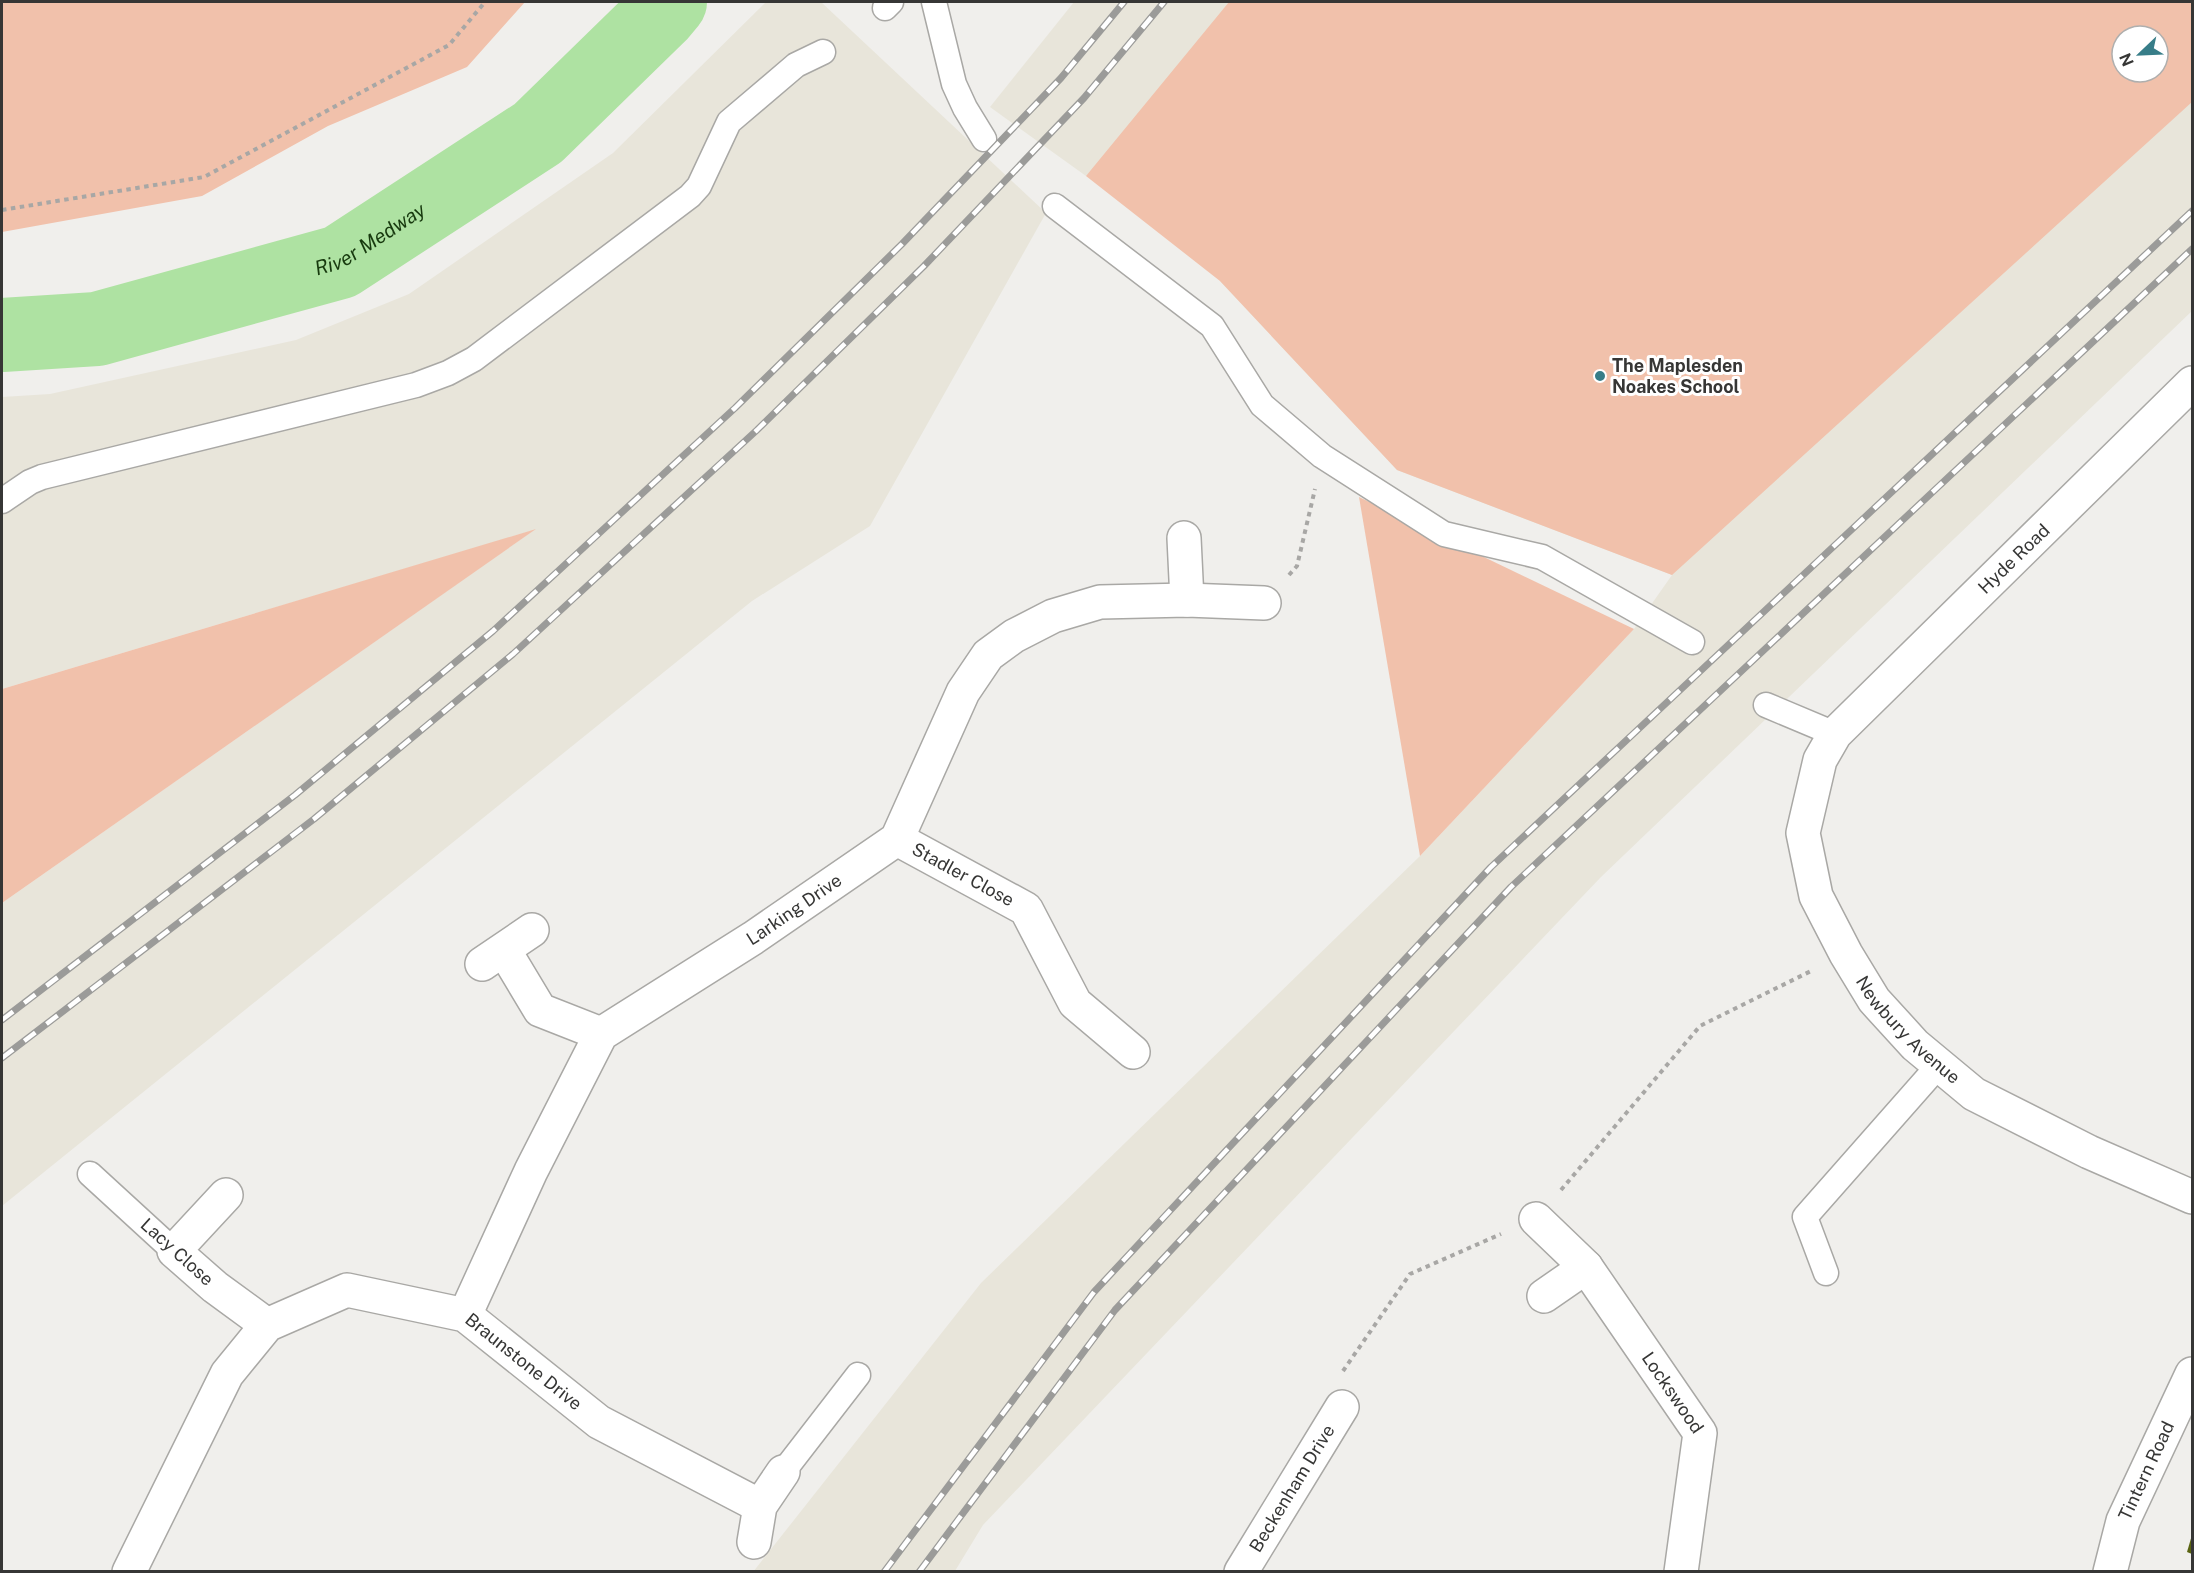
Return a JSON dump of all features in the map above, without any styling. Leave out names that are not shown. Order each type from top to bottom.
[{"type":"street","name":"Hyde Road","points":[[1835,734],[2193,383]]},
{"type":"street","points":[[1184,538],[1187,600]]},
{"type":"street","points":[[897,839],[963,692],[988,655],[1014,636],[1053,616],[1101,602],[1187,600],[1263,603]]},
{"type":"street","name":"Newbury Avenue","points":[[1835,734],[1820,760],[1803,833],[1816,896],[1846,954],[1874,1000],[1915,1045],[1974,1094],[2089,1152],[2193,1197]]},
{"type":"street","name":"Larking Drive","points":[[601,1034],[753,939],[897,839]]},
{"type":"street","name":"Stadler Close","points":[[897,839],[1026,909],[1075,1003],[1133,1052]]},
{"type":"street","points":[[465,1315],[531,1171],[601,1034],[540,1010],[493,957],[532,930]]},
{"type":"street","points":[[174,1251],[226,1195]]},
{"type":"street","name":"Lockswood","points":[[1536,1219],[1586,1267],[1700,1434],[1681,1572]]},
{"type":"street","name":"Lacy Close","points":[[174,1251],[215,1287],[267,1325]]},
{"type":"street","points":[[1544,1296],[1586,1267]]},
{"type":"street","name":"Braunstone Drive","points":[[129,1572],[227,1374],[267,1325],[347,1290],[465,1315],[599,1422],[760,1506]]},
{"type":"street","name":"Tintern Road","points":[[2110,1572],[2123,1521],[2193,1374]]},
{"type":"street","name":"Beckenham Drive","points":[[1241,1572],[1342,1407]]},
{"type":"street","points":[[754,1542],[760,1506],[783,1472]]},
{"type":"lane","points":[[934,2],[954,84],[965,108],[984,139]]},
{"type":"lane","points":[[2,501],[30,482],[42,477],[416,385],[448,373],[474,358],[690,196],[699,186],[729,122],[796,65],[823,52]]},
{"type":"lane","points":[[1055,206],[1212,326],[1262,405],[1322,456],[1444,534],[1542,557],[1692,642]]},
{"type":"lane","points":[[1766,705],[1835,734]]},
{"type":"lane","points":[[1826,1273],[1805,1217],[1939,1065]]},
{"type":"lane","name":"Lacy Close","points":[[90,1174],[174,1251]]},
{"type":"lane","points":[[783,1472],[858,1375]]},
{"type":"path","points":[[2,210],[204,177],[449,45],[484,2]]},
{"type":"path","points":[[1263,603],[1297,566],[1322,456]]},
{"type":"path","points":[[1342,1407],[1326,1394],[1410,1274],[1536,1219],[1700,1026],[1846,954]]},
{"type":"shaded area","points":[[2,2],[525,2],[467,67],[328,126],[202,196],[2,232]]},
{"type":"shaded area","points":[[766,2],[821,2],[1046,213],[870,526],[752,601],[2,1206],[2,903],[534,530],[2,689],[2,397],[50,394],[296,340],[409,294],[613,153]]},
{"type":"shaded area","points":[[1074,2],[1251,2],[1086,176],[990,107]]},
{"type":"shaded area","name":"The Maplesden Noakes School","points":[[1229,2],[2192,2],[2192,102],[1672,575],[1397,470],[1220,281],[1086,176]]},
{"type":"shaded area","points":[[2192,2],[2192,311],[1601,877],[983,1525],[955,1571],[753,1572],[981,1283],[1420,856],[1634,629],[1672,575],[1397,470],[1220,281],[2110,26],[2110,84],[2170,84],[2170,24],[2115,24]]},
{"type":"shaded area","points":[[1359,497],[1634,629],[1420,856]]},
{"type":"shaded area","points":[[536,529],[2,903],[2,689]]},
{"type":"building","points":[[2192,1535],[2192,1554],[2187,1552]]},
{"type":"waterway","name":"River Medway","points":[[2,335],[97,329],[340,262],[538,133],[670,2]]},
{"type":"railway","points":[[2,1020],[295,795],[493,631],[735,408],[902,244],[1061,78],[1124,2]]},
{"type":"railway","points":[[2,1058],[314,819],[513,654],[757,430],[924,266],[1084,98],[1164,2]]},
{"type":"railway","points":[[884,1572],[1094,1292],[1491,867],[2192,211]]},
{"type":"railway","points":[[919,1572],[1115,1310],[1511,887],[2192,249]]},
{"type":"place","name":"The Maplesden Noakes School","points":[[1600,376]]}]
